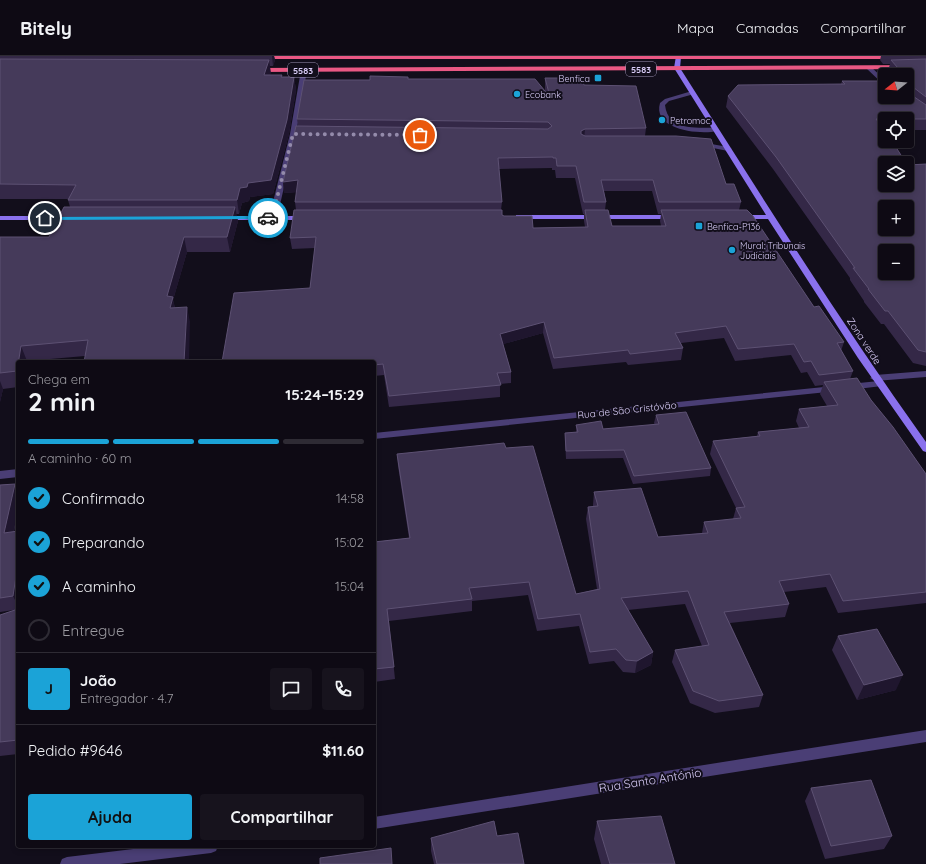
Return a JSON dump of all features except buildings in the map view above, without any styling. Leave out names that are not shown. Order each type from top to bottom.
[{"type":"highway","name":"5583","points":[[257,57],[926,57]]},
{"type":"highway","name":"5583","points":[[249,70],[926,67]]},
{"type":"street","points":[[677,56],[677,68],[771,217]]},
{"type":"street","points":[[868,67],[878,77]]},
{"type":"street","points":[[272,218],[293,134],[304,70]]},
{"type":"street","points":[[692,93],[667,100],[662,104],[661,112],[665,119],[671,124],[690,128],[716,130]]},
{"type":"street","points":[[293,134],[301,134]]},
{"type":"street","points":[[692,144],[728,149]]},
{"type":"street","points":[[510,217],[684,217]]},
{"type":"street","points":[[731,217],[771,217]]},
{"type":"street","name":"Zona verde","points":[[771,217],[877,381],[926,449]]},
{"type":"street","points":[[0,218],[78,218]]},
{"type":"street","points":[[218,218],[312,218]]},
{"type":"street","name":"Rua de São Cristóvão","points":[[376,436],[877,381],[926,374]]},
{"type":"street","points":[[0,475],[16,473]]},
{"type":"street","name":"Rua Santo António","points":[[376,823],[926,736]]},
{"type":"street","points":[[67,864],[195,848]]},
{"type":"way so far","points":[[268,218],[272,218],[293,134],[420,135]]},
{"type":"place","name":"Benfica","points":[[598,78]]},
{"type":"place","name":"Ecobank","points":[[517,94]]},
{"type":"place","name":"Petromoc","points":[[662,120]]},
{"type":"place","name":"Benfica-P136","points":[[699,226]]},
{"type":"place","name":"Mural: Tribunais Judiciais","points":[[732,250]]},
{"type":"route","points":[[45,218],[268,218]]}]
